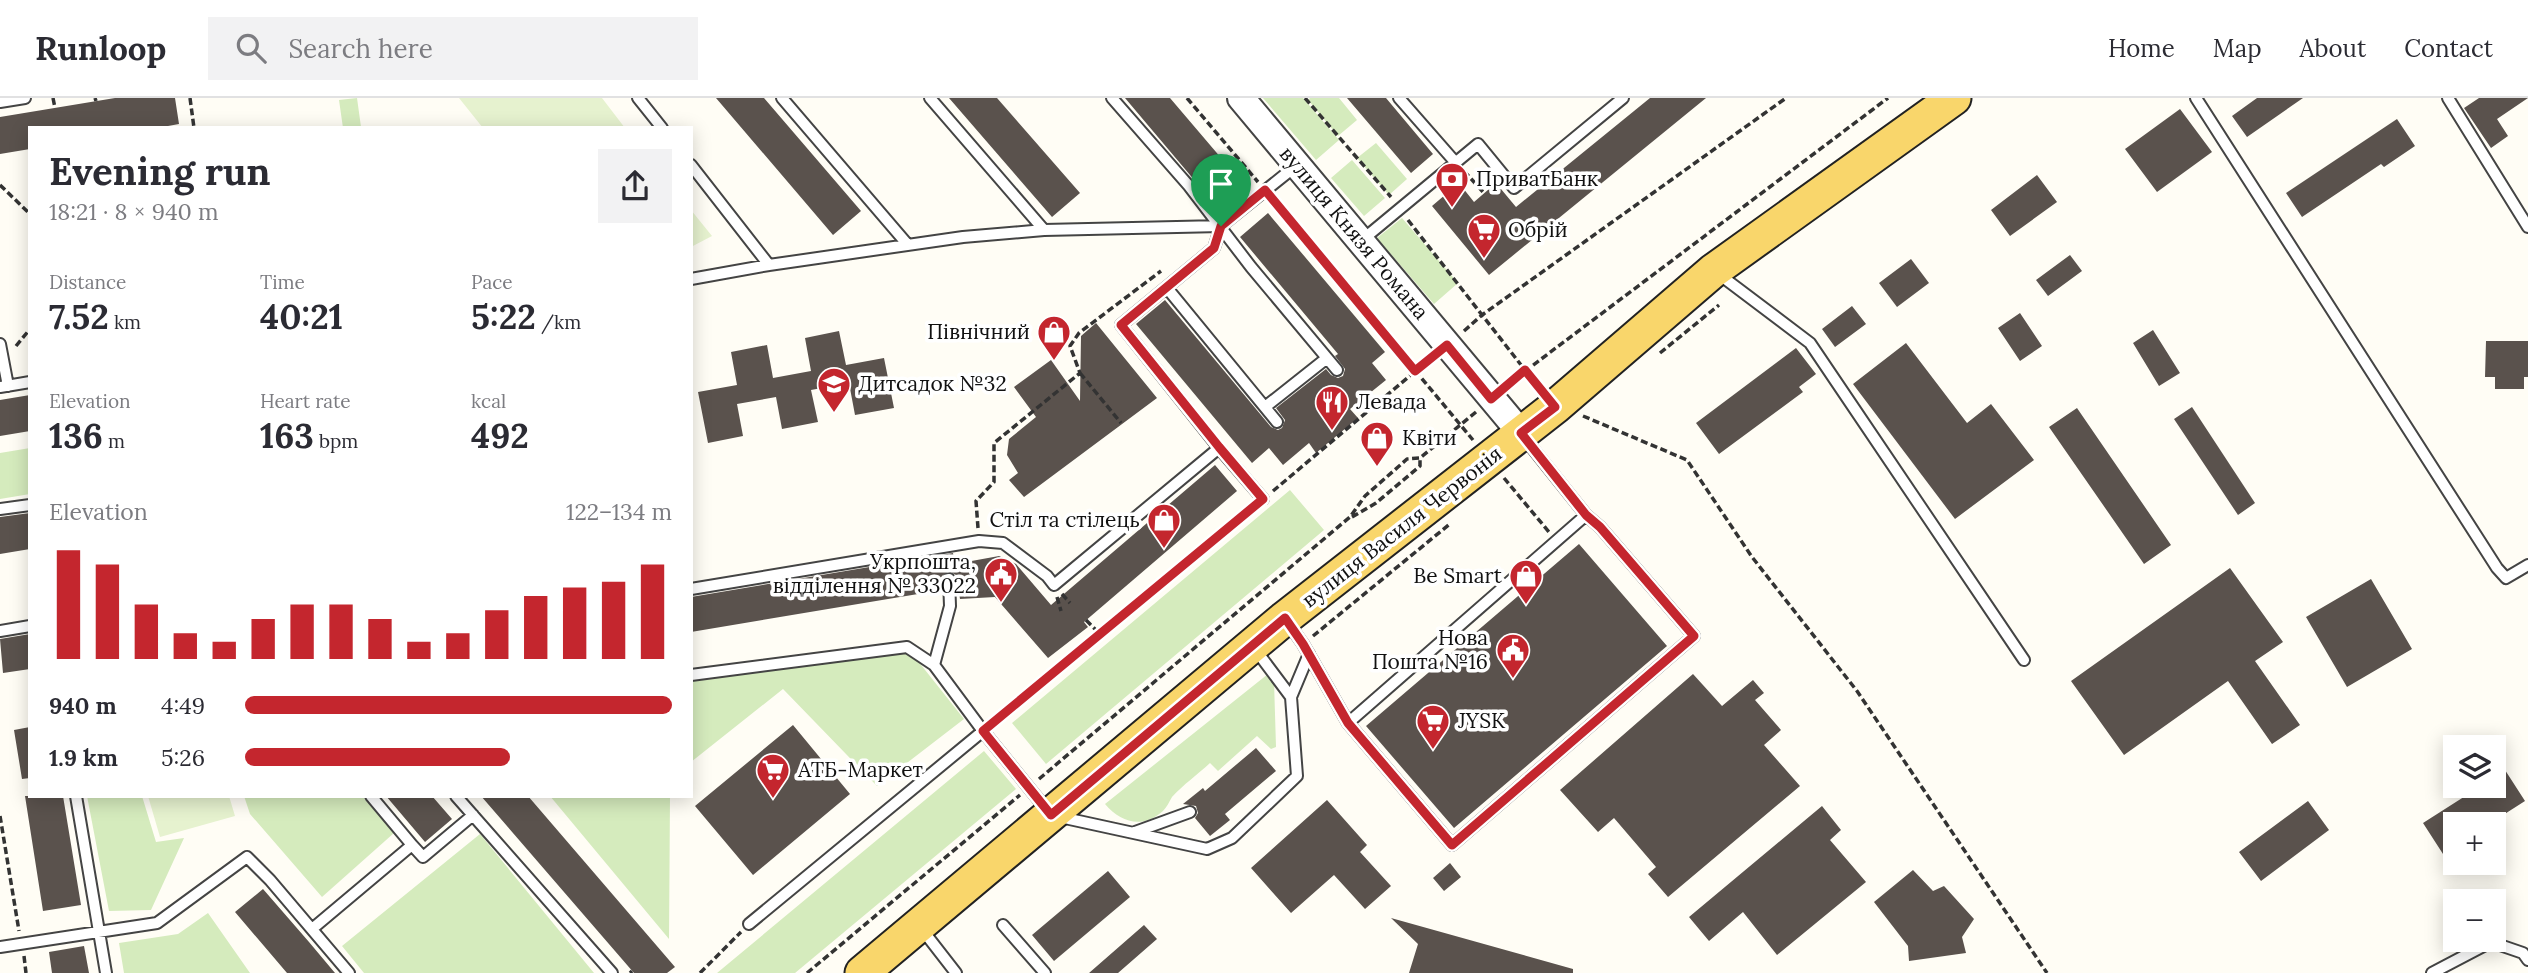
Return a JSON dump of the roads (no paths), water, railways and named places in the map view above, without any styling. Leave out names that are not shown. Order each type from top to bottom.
[{"type":"main road","name":"вулиця Василя Червонія","points":[[862,973],[1285,618],[1521,433],[1569,411],[1713,271],[1954,98]]},
{"type":"street","name":"вулиця Князя Романа","points":[[1241,98],[1521,433]]},
{"type":"lane","points":[[0,102],[25,98]]},
{"type":"lane","points":[[639,98],[660,126]]},
{"type":"lane","points":[[782,98],[908,245]]},
{"type":"lane","points":[[930,98],[1044,230]]},
{"type":"lane","points":[[1112,98],[1221,226],[1251,267],[1337,370]]},
{"type":"lane","points":[[1399,98],[1456,163]]},
{"type":"lane","points":[[1360,241],[1478,144],[1514,188],[1623,98]]},
{"type":"lane","points":[[2196,98],[2497,568],[2506,578],[2528,565]]},
{"type":"lane","points":[[2448,98],[2528,227]]},
{"type":"lane","points":[[1263,499],[1121,325],[1214,248],[1221,226],[1297,165]]},
{"type":"lane","points":[[693,169],[769,265]]},
{"type":"lane","points":[[693,279],[963,237],[1044,230],[1221,226]]},
{"type":"lane","points":[[1713,271],[1810,343],[2024,660]]},
{"type":"lane","points":[[1167,288],[1277,422]]},
{"type":"lane","points":[[0,344],[4,386],[28,382]]},
{"type":"lane","points":[[1265,407],[1328,358]]},
{"type":"lane","points":[[1285,618],[1348,723],[1452,845],[1694,636],[1600,527],[1586,515],[1521,433]]},
{"type":"lane","points":[[693,589],[944,550],[979,541],[1003,543],[1054,584],[1219,447]]},
{"type":"lane","points":[[0,509],[28,505]]},
{"type":"lane","points":[[1348,723],[1586,515]]},
{"type":"lane","points":[[934,665],[950,606],[949,579]]},
{"type":"lane","points":[[0,631],[28,626]]},
{"type":"lane","points":[[1252,646],[1291,697]]},
{"type":"lane","points":[[693,676],[907,647],[934,665],[1051,815],[1207,849],[1227,840],[1297,776],[1291,697],[1309,654]]},
{"type":"lane","points":[[749,924],[983,731]]},
{"type":"lane","points":[[76,798],[106,973]]},
{"type":"lane","points":[[374,798],[423,858],[473,815]]},
{"type":"lane","points":[[458,798],[612,973]]},
{"type":"lane","points":[[1135,832],[1190,812]]},
{"type":"lane","points":[[1218,829],[1227,840]]},
{"type":"lane","points":[[312,929],[412,845]]},
{"type":"lane","points":[[0,947],[157,923],[247,858],[270,880],[349,973]]},
{"type":"lane","points":[[1003,925],[1045,973]]},
{"type":"lane","points":[[919,926],[957,973]]},
{"type":"lane","points":[[2432,973],[2491,942],[2523,953],[2528,960]]},
{"type":"place","name":"ПриватБанк","points":[[1452,209]]},
{"type":"place","name":"Обрій","points":[[1484,260]]},
{"type":"place","name":"Північний","points":[[1054,362]]},
{"type":"place","name":"Дитсадок №32","points":[[834,414]]},
{"type":"place","name":"Левада","points":[[1332,432]]},
{"type":"place","name":"Квiти","points":[[1377,468]]},
{"type":"place","name":"Стіл та стілець","points":[[1164,550]]},
{"type":"place","name":"Укрпошта, відділення № 33022","points":[[1001,604]]},
{"type":"place","name":"Be Smart","points":[[1526,606]]},
{"type":"place","name":"Нова Пошта №16","points":[[1513,680]]},
{"type":"place","name":"JYSK","points":[[1433,751]]},
{"type":"place","name":"АТБ-Маркет","points":[[773,800]]}]
